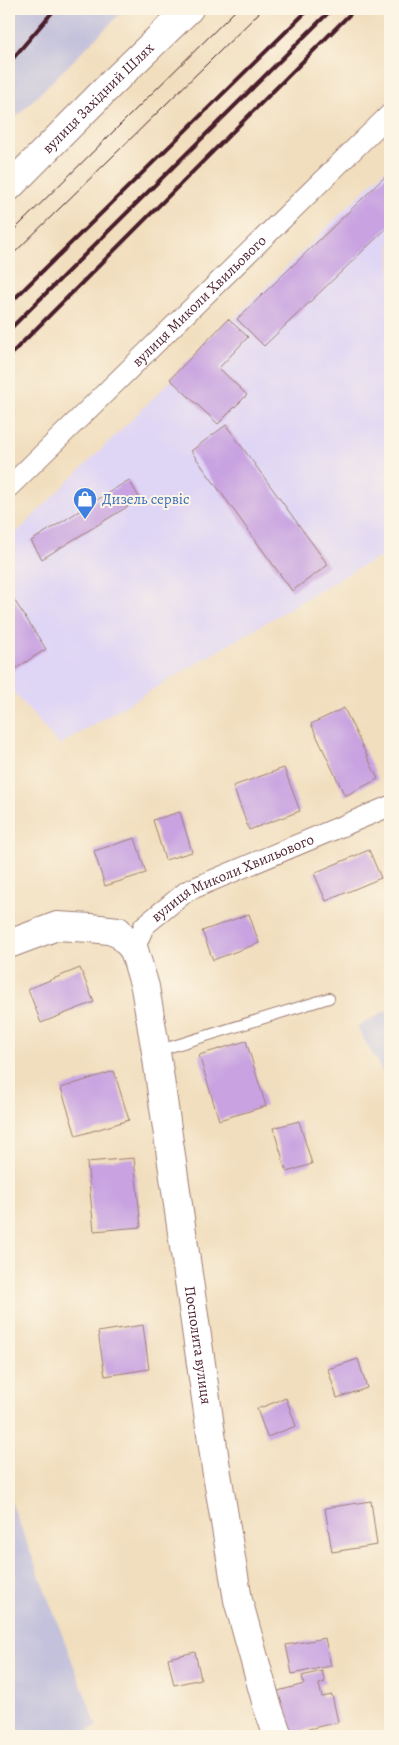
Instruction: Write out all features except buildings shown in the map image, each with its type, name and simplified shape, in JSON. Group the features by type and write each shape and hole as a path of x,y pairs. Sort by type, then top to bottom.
{"main road":[{"name":"вулиця Західний Шлях","path":"9,187 111,84 189,9"},
{"path":"9,944 57,926 118,931 134,950"},
{"name":"Посполита вулиця","path":"134,950 145,987 156,1052 216,1468 238,1600 267,1705 278,1736"}],"street":[{"name":"вулиця Миколи Хвильового","path":"9,487 390,114"},
{"name":"вулиця Миколи Хвильового","path":"134,950 144,926 187,891 390,806"}],"lane":[{"path":"156,1052 329,998"}],"shaded area":[{"path":"9,9 125,9 9,124"},
{"path":"390,165 390,553 356,569 59,745 9,687 9,540"},
{"path":"390,1008 390,1085 357,1027"},
{"path":"9,1496 97,1726 77,1736 9,1736"}],"tram line":[{"path":"9,235 237,9"},
{"path":"9,258 263,9"}],"railway":[{"path":"9,63 55,9"},
{"path":"9,304 309,9"},
{"path":"9,330 332,9"},
{"path":"9,356 355,9"}],"place":[{"name":"Дизель сервіс","path":"85,520"}]}
